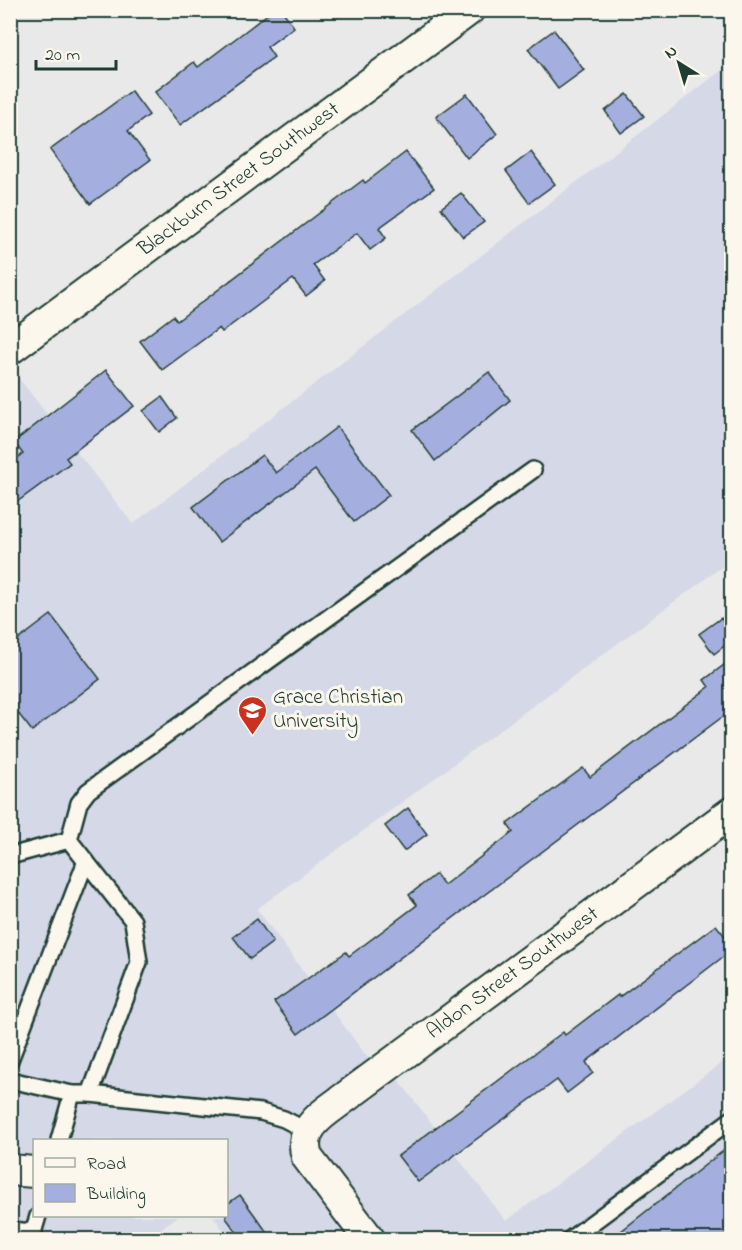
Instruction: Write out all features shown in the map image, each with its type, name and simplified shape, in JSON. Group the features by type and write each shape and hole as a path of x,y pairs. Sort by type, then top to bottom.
{"street":[{"name":"Blackburn Street Southwest","path":"10,349 469,10"},
{"name":"Aldon Street Southwest","path":"306,1136 328,1110 732,812"},
{"path":"306,1136 310,1162 370,1239"},
{"path":"10,1170 33,1172"}],"lane":[{"path":"69,840 79,803 88,792 533,470"},
{"path":"10,856 69,840"},
{"path":"69,840 133,921 140,962 90,1094"},
{"path":"10,1060 86,861"},
{"path":"10,1080 72,1094 261,1112 284,1119 306,1136"},
{"path":"59,1139 72,1094"},
{"path":"569,1239 732,1119"},
{"path":"10,1230 33,1235 38,1217"}],"shaded area":[{"name":"Grace Christian University","path":"731,63 731,560 257,909 379,1073 388,1066 506,1221 731,1056 731,1239 230,1239 214,1217 228,1217 228,1139 33,1139 33,1217 177,1217 147,1239 11,1239 10,367 133,524"}],"building":[{"path":"273,10 282,10 294,27 267,47 274,57 180,125 155,92 194,62 198,67"},
{"path":"554,30 584,70 558,89 528,49"},
{"path":"131,91 149,115 128,131 150,160 90,204 50,150"},
{"path":"467,94 497,134 467,158 436,117"},
{"path":"627,94 644,116 621,133 605,111"},
{"path":"406,152 434,188 379,228 386,238 370,250 357,233 313,265 325,281 306,296 293,279 222,332 219,328 162,370 140,341 173,316 177,321 363,180 365,183"},
{"path":"531,152 555,184 529,203 506,171"},
{"path":"461,193 484,222 463,237 441,208"},
{"path":"106,370 134,406 66,458 70,463 10,507 10,463 23,454 14,442"},
{"path":"489,372 510,400 435,461 412,430"},
{"path":"162,397 177,418 159,432 143,411"},
{"path":"337,427 389,495 354,522 315,470 219,542 193,507 262,455 276,473"},
{"path":"51,615 100,679 32,731 10,703 10,646"},
{"path":"721,618 732,632 732,640 714,654 699,634"},
{"path":"732,659 732,716 729,712 298,1034 274,1002 346,952 349,956 417,905 409,895 436,874 444,885 513,832 507,824 583,768 590,777 709,687 704,680"},
{"path":"408,808 427,834 404,851 385,826"},
{"path":"257,919 273,942 250,959 233,937"},
{"path":"716,925 732,945 732,950 586,1062 593,1073 567,1093 557,1080 418,1182 398,1156 563,1032 565,1035"},
{"path":"732,1144 732,1239 611,1239"},
{"path":"240,1195 272,1239 242,1239 226,1218 228,1217 228,1204"}],"place":[{"name":"Grace Christian University","path":"252,736"}]}
